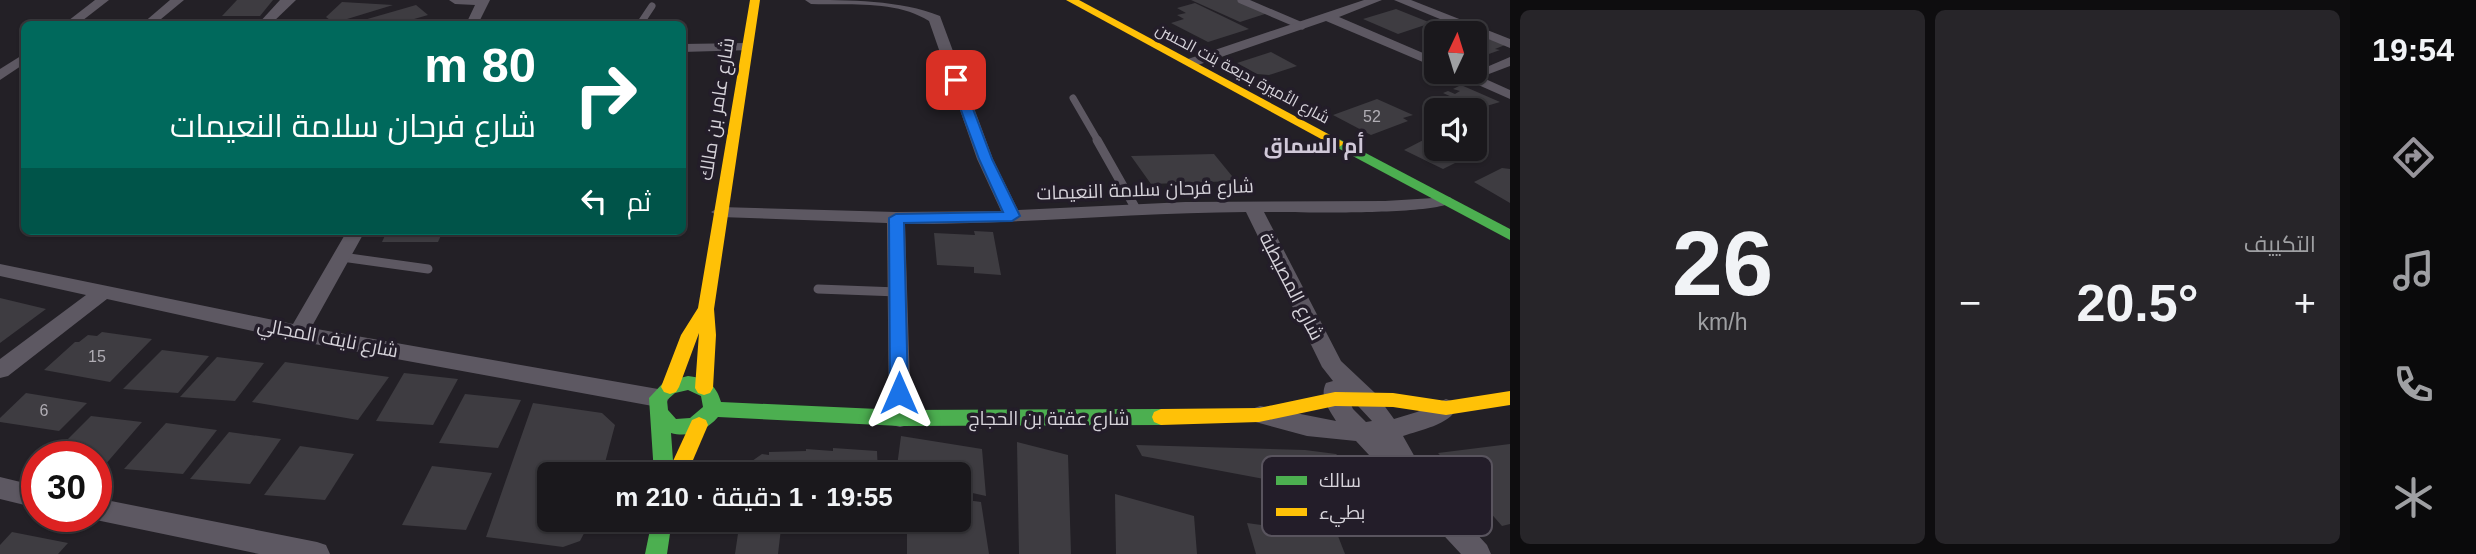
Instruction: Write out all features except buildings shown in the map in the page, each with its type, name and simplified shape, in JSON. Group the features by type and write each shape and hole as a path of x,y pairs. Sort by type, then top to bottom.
{"street":[{"path":"74,21 103,0"},
{"path":"152,21 178,0"},
{"path":"267,21 282,4 290,0"},
{"path":"454,0 484,1 474,21"},
{"name":"شارع عامر بن مالك","path":"704,388 708,335 706,309 755,0"},
{"path":"811,0 910,6 929,11 935,19 985,159 1012,216"},
{"name":"شارع الأميرة بديعة بنت الحسن","path":"1071,0 1510,235"},
{"path":"1190,63 1376,0"},
{"path":"1400,0 1510,44"},
{"path":"1328,18 1424,59"},
{"path":"686,48 747,47"},
{"path":"0,76 21,60"},
{"path":"1488,67 1510,61"},
{"path":"1485,84 1510,95"},
{"name":"شارع فرحان سلامة النعيمات","path":"720,212 896,218 1252,206 1385,206 1444,201"},
{"name":"شارع المصيطبة","path":"1252,206 1334,367 1367,399 1389,430 1402,456"},
{"path":"896,218 900,418"},
{"path":"298,333 354,235"},
{"name":"شارع نايف المجالي","path":"0,270 298,333 663,401"},
{"path":"0,370 105,291"},
{"name":"شارع عامر بن مالك","path":"664,462 663,401 689,335 706,309"},
{"name":"شارع المصيطبة","path":"1334,367 1335,399"},
{"path":"682,462 699,425 708,418 713,409 712,397 704,388 688,383 663,401 677,428 699,425"},
{"name":"شارع عقبة بن الحجاج","path":"713,409 900,418 1259,415 1335,399 1367,399 1446,408 1510,398"},
{"path":"1335,399 1360,432 1385,456"},
{"name":"شارع عقبة بن الحجاج","path":"1259,415 1306,427 1360,432 1389,430 1432,417 1446,408"},
{"path":"0,488 21,493"},
{"path":"112,512 317,554"},
{"path":"656,554 660,532"},
{"path":"1462,536 1478,554"}],"lane":[{"path":"1241,0 1302,26"},
{"path":"642,21 652,6"},
{"path":"1073,98 1136,209"},
{"path":"342,257 428,269"},
{"path":"818,289 899,292"}],"traffic: fast":[{"path":"1339,143 1510,235"},
{"path":"688,383 698,384 709,392 713,409 697,424 678,428 663,419 658,398 670,387 688,383"},
{"path":"713,409 900,418 1161,417"},
{"path":"660,418 663,462"},
{"path":"656,554 660,532"}],"traffic: slow":[{"path":"704,388 708,335 706,309 755,0"},
{"path":"1071,0 1339,143"},
{"path":"670,387 689,335 706,309"},
{"path":"1161,417 1259,415 1335,399 1393,400 1446,408 1510,398"},
{"path":"682,462 699,425"}],"district":[{"name":"أم السماق","path":"1314,146"}],"route":[{"path":"899,393 896,218 1012,216 985,159 956,80"}]}
